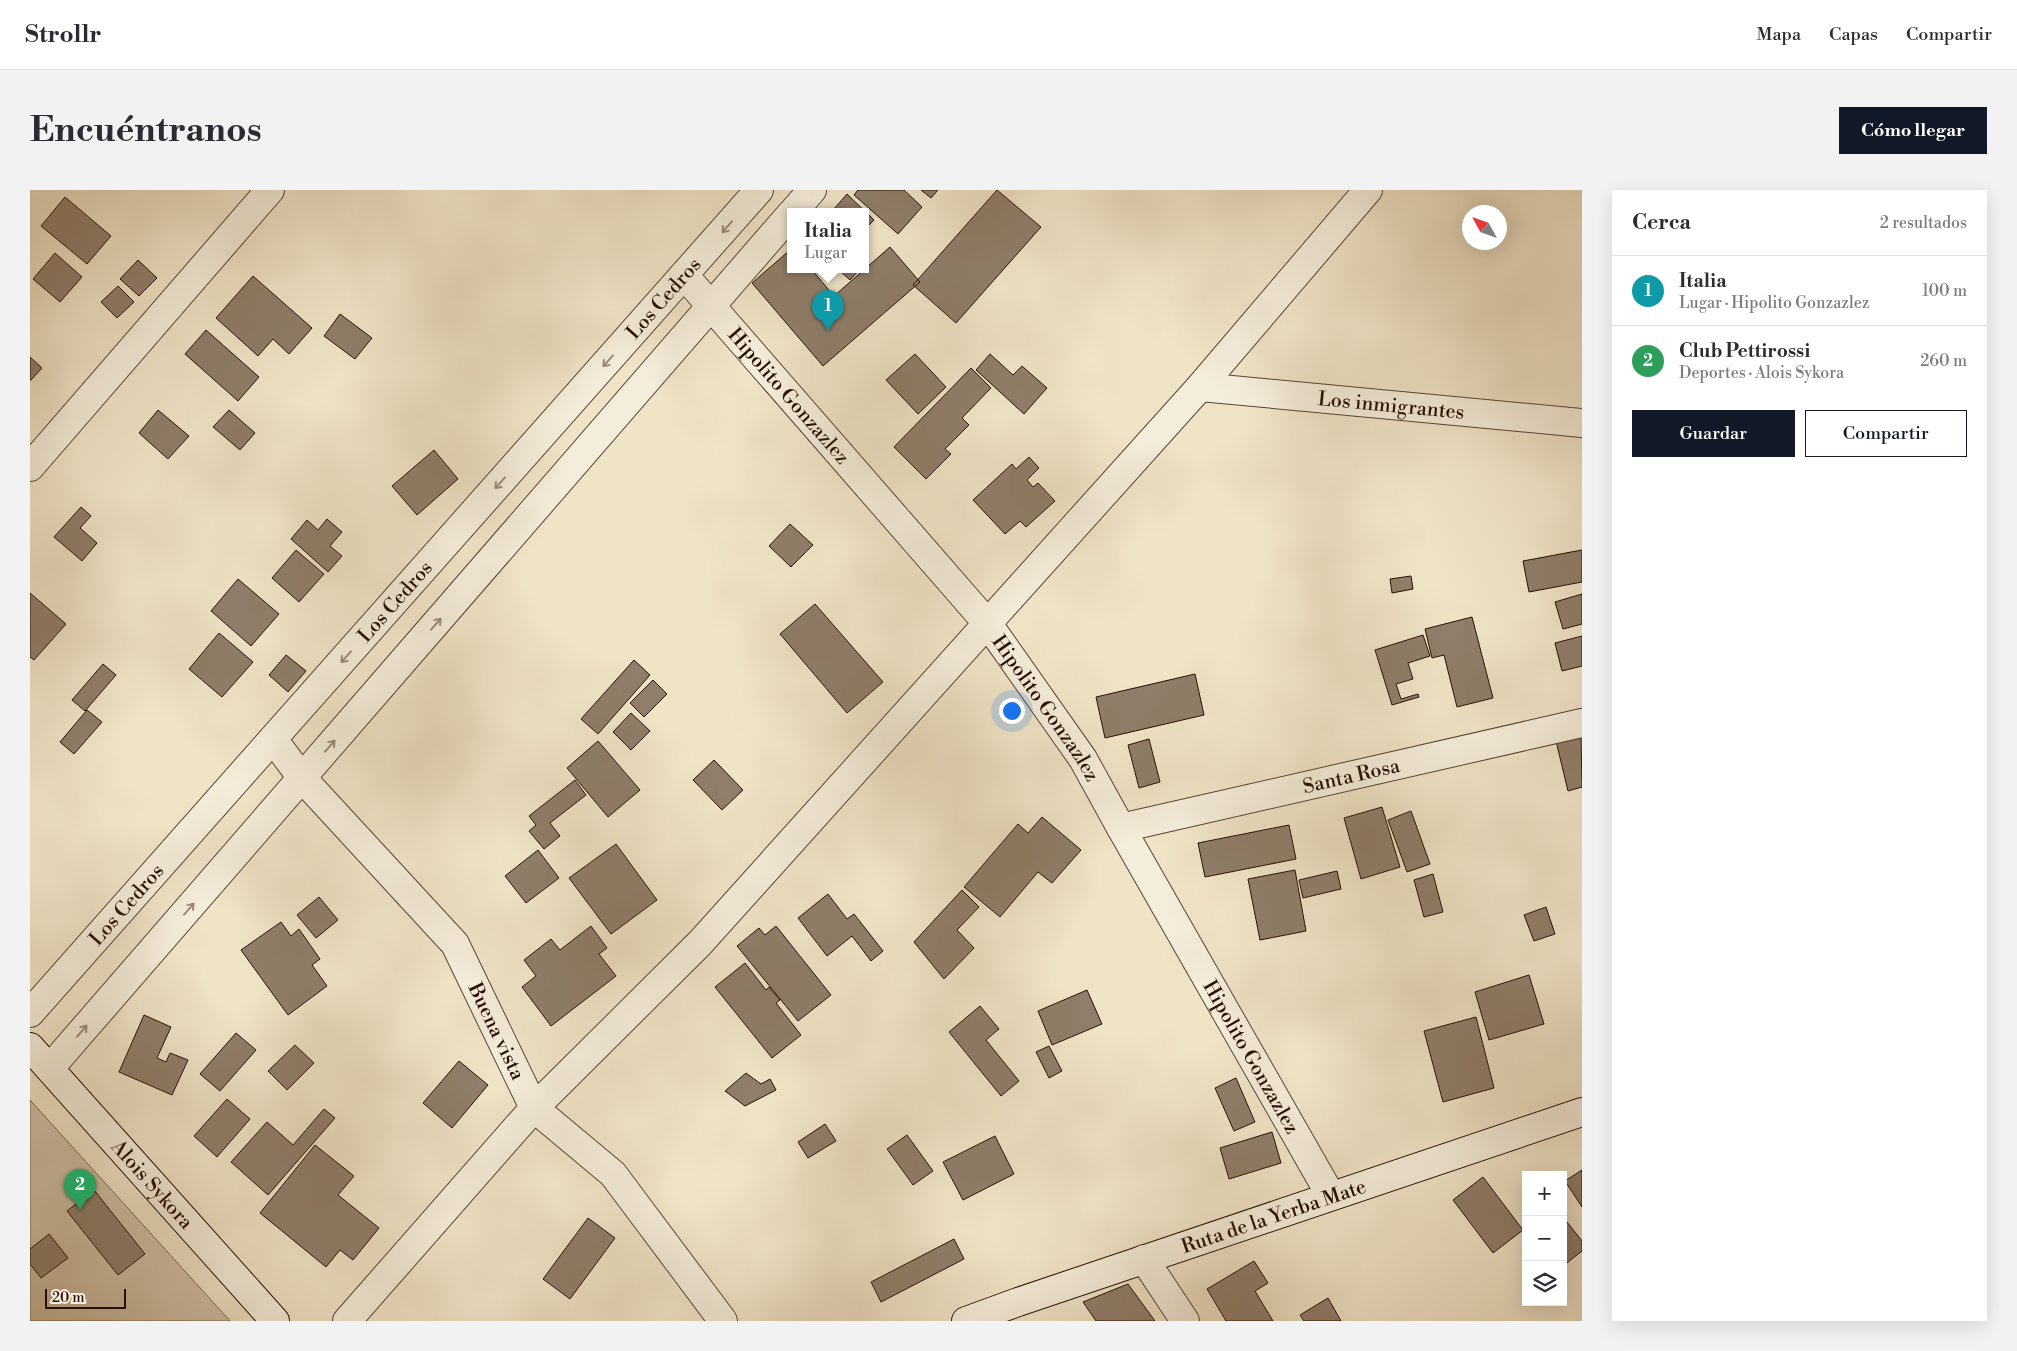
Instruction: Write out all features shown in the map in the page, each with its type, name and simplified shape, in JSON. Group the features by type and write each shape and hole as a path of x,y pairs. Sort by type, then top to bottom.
{"street":[{"path":"30,467 270,190"},
{"name":"Los Cedros","path":"30,1013 759,190"},
{"path":"796,208 812,190"},
{"path":"347,1321 534,1108 700,943 988,624 1200,387 1368,190"},
{"path":"50,1068 787,218"},
{"name":"Hipolito Gonzazlez","path":"684,275 988,624 1083,759 1331,1196"},
{"name":"Los inmigrantes","path":"1200,387 1582,423"},
{"name":"Santa Rosa","path":"1121,828 1582,723"},
{"name":"Buena vista","path":"273,739 302,778 454,944 534,1108 613,1174 723,1321"},
{"name":"Alois Sykora","path":"30,1047 275,1321"},
{"name":"Ruta de la Yerba Mate","path":"966,1321 1144,1259 1582,1112"},
{"path":"1144,1259 1185,1321"}],"shaded area":[{"path":"30,1100 230,1321 30,1321"}],"building":[{"path":"858,190 904,190 922,207 898,234 854,195"},
{"path":"921,190 938,190 931,198"},
{"path":"997,190 1041,227 956,323 913,285"},
{"path":"847,194 862,208 835,208"},
{"path":"65,197 111,236 87,264 41,226"},
{"path":"869,215 874,220 869,225"},
{"path":"890,247 920,282 823,366 752,283 787,253 787,273 815,273 834,296 860,273 869,273 869,265"},
{"path":"55,253 82,277 60,302 33,279"},
{"path":"138,260 157,278 139,296 120,279"},
{"path":"842,273 856,273 850,280"},
{"path":"253,276 312,328 289,354 273,339 258,356 216,318"},
{"path":"118,286 134,302 117,318 101,302"},
{"path":"340,314 372,338 355,359 324,336"},
{"path":"206,330 259,377 238,401 185,354"},
{"path":"915,354 946,387 918,414 886,380"},
{"path":"990,354 1013,375 1022,366 1047,388 1024,414 976,370"},
{"path":"30,357 42,368 30,381"},
{"path":"971,368 991,388 962,418 969,425 945,449 951,454 926,479 894,447"},
{"path":"158,410 189,436 168,459 139,433"},
{"path":"229,410 255,433 240,450 213,427"},
{"path":"434,450 458,479 417,515 392,486"},
{"path":"1029,457 1039,468 1027,480 1033,487 1038,483 1055,501 1026,527 1020,521 1005,534 973,500 1012,464 1016,469"},
{"path":"81,507 91,516 80,528 97,543 82,561 54,537"},
{"path":"327,519 342,532 330,546 342,556 328,572 291,539 307,520 318,530"},
{"path":"790,524 813,545 791,567 769,546"},
{"path":"296,550 324,574 299,602 272,578"},
{"path":"1582,550 1582,582 1529,592 1523,561"},
{"path":"1411,576 1413,589 1392,593 1390,579"},
{"path":"238,579 279,614 251,646 211,611"},
{"path":"30,593 66,624 34,660 30,657"},
{"path":"1582,594 1582,624 1563,629 1555,602"},
{"path":"815,604 883,682 847,713 780,634"},
{"path":"1472,617 1493,698 1457,707 1444,655 1432,658 1425,629"},
{"path":"219,633 253,662 222,697 189,669"},
{"path":"1423,635 1430,656 1408,663 1413,679 1396,684 1401,699 1418,694 1419,697 1392,705 1375,650"},
{"path":"1582,636 1582,666 1562,671 1555,643"},
{"path":"286,655 306,671 288,692 269,675"},
{"path":"634,660 650,675 598,734 581,719"},
{"path":"103,664 116,675 85,711 72,700"},
{"path":"1195,674 1204,715 1105,738 1096,697"},
{"path":"653,680 667,694 644,717 630,703"},
{"path":"87,710 102,722 74,754 60,742"},
{"path":"631,713 650,731 631,750 613,732"},
{"path":"1581,735 1582,787 1568,791 1556,741"},
{"path":"1149,739 1160,782 1139,788 1128,745"},
{"path":"598,741 640,790 608,817 567,768"},
{"path":"714,760 743,790 722,810 693,780"},
{"path":"575,780 586,795 550,823 560,836 544,849 529,831 536,825 529,816"},
{"path":"1382,807 1400,867 1361,879 1344,818"},
{"path":"1411,811 1430,864 1407,872 1388,820"},
{"path":"1042,817 1081,850 1052,883 1038,872 1000,917 964,887 1018,824 1028,833"},
{"path":"1289,825 1296,859 1205,877 1198,843"},
{"path":"616,844 657,900 611,934 569,878"},
{"path":"538,850 559,878 526,903 505,876"},
{"path":"1295,870 1306,931 1260,940 1248,879"},
{"path":"1337,871 1341,889 1303,898 1299,880"},
{"path":"1433,874 1443,912 1424,917 1414,880"},
{"path":"962,890 979,907 957,930 974,948 944,979 914,942"},
{"path":"828,894 847,919 854,914 883,951 871,961 852,936 827,956 798,918"},
{"path":"319,897 338,920 316,938 297,915"},
{"path":"1546,907 1555,934 1534,941 1524,915"},
{"path":"281,922 291,936 299,929 320,959 312,965 327,986 288,1015 241,950"},
{"path":"591,926 607,948 599,954 616,976 551,1026 522,987 536,976 524,960 551,939 560,950"},
{"path":"776,926 831,995 798,1021 737,946 759,928 765,935"},
{"path":"745,963 766,990 769,987 780,1000 776,1003 801,1035 772,1058 715,987"},
{"path":"1529,975 1544,1024 1489,1040 1475,992"},
{"path":"1087,990 1102,1024 1052,1045 1038,1011"},
{"path":"980,1006 999,1029 986,1040 1019,1081 1001,1096 949,1032"},
{"path":"144,1015 171,1027 157,1058 166,1062 170,1053 188,1060 172,1095 119,1072"},
{"path":"1476,1017 1494,1088 1443,1102 1424,1031"},
{"path":"236,1033 256,1050 220,1091 200,1074"},
{"path":"295,1045 314,1063 287,1090 268,1071"},
{"path":"1049,1046 1062,1071 1049,1078 1036,1052"},
{"path":"459,1061 488,1085 452,1128 423,1103"},
{"path":"746,1073 761,1084 770,1079 776,1090 745,1106 725,1091"},
{"path":"1236,1078 1255,1122 1234,1131 1215,1088"},
{"path":"227,1099 250,1119 217,1157 194,1136"},
{"path":"324,1109 335,1118 268,1195 231,1162 267,1122 293,1145"},
{"path":"825,1124 836,1141 808,1158 798,1142"},
{"path":"1272,1132 1281,1163 1229,1179 1220,1148"},
{"path":"907,1135 933,1171 913,1185 887,1149"},
{"path":"995,1136 1014,1174 963,1200 943,1162"},
{"path":"315,1145 354,1176 338,1195 379,1228 353,1260 340,1250 326,1267 260,1213"},
{"path":"1582,1170 1582,1207 1567,1184 1567,1180"},
{"path":"1483,1177 1522,1231 1493,1253 1453,1200"},
{"path":"94,1190 145,1254 118,1275 67,1211"},
{"path":"588,1218 615,1238 570,1299 543,1279"},
{"path":"1567,1222 1582,1241 1582,1251 1567,1263"},
{"path":"49,1234 68,1258 41,1278 30,1264 30,1249"},
{"path":"954,1239 964,1259 881,1302 871,1282"},
{"path":"1254,1261 1268,1283 1255,1291 1273,1321 1226,1321 1207,1289"},
{"path":"1128,1284 1155,1321 1096,1321 1083,1302"},
{"path":"1328,1298 1341,1321 1304,1321 1300,1315"}],"place":[{"name":"Italia","path":"828,331"},
{"name":"Club Pettirossi","path":"80,1210"}]}
